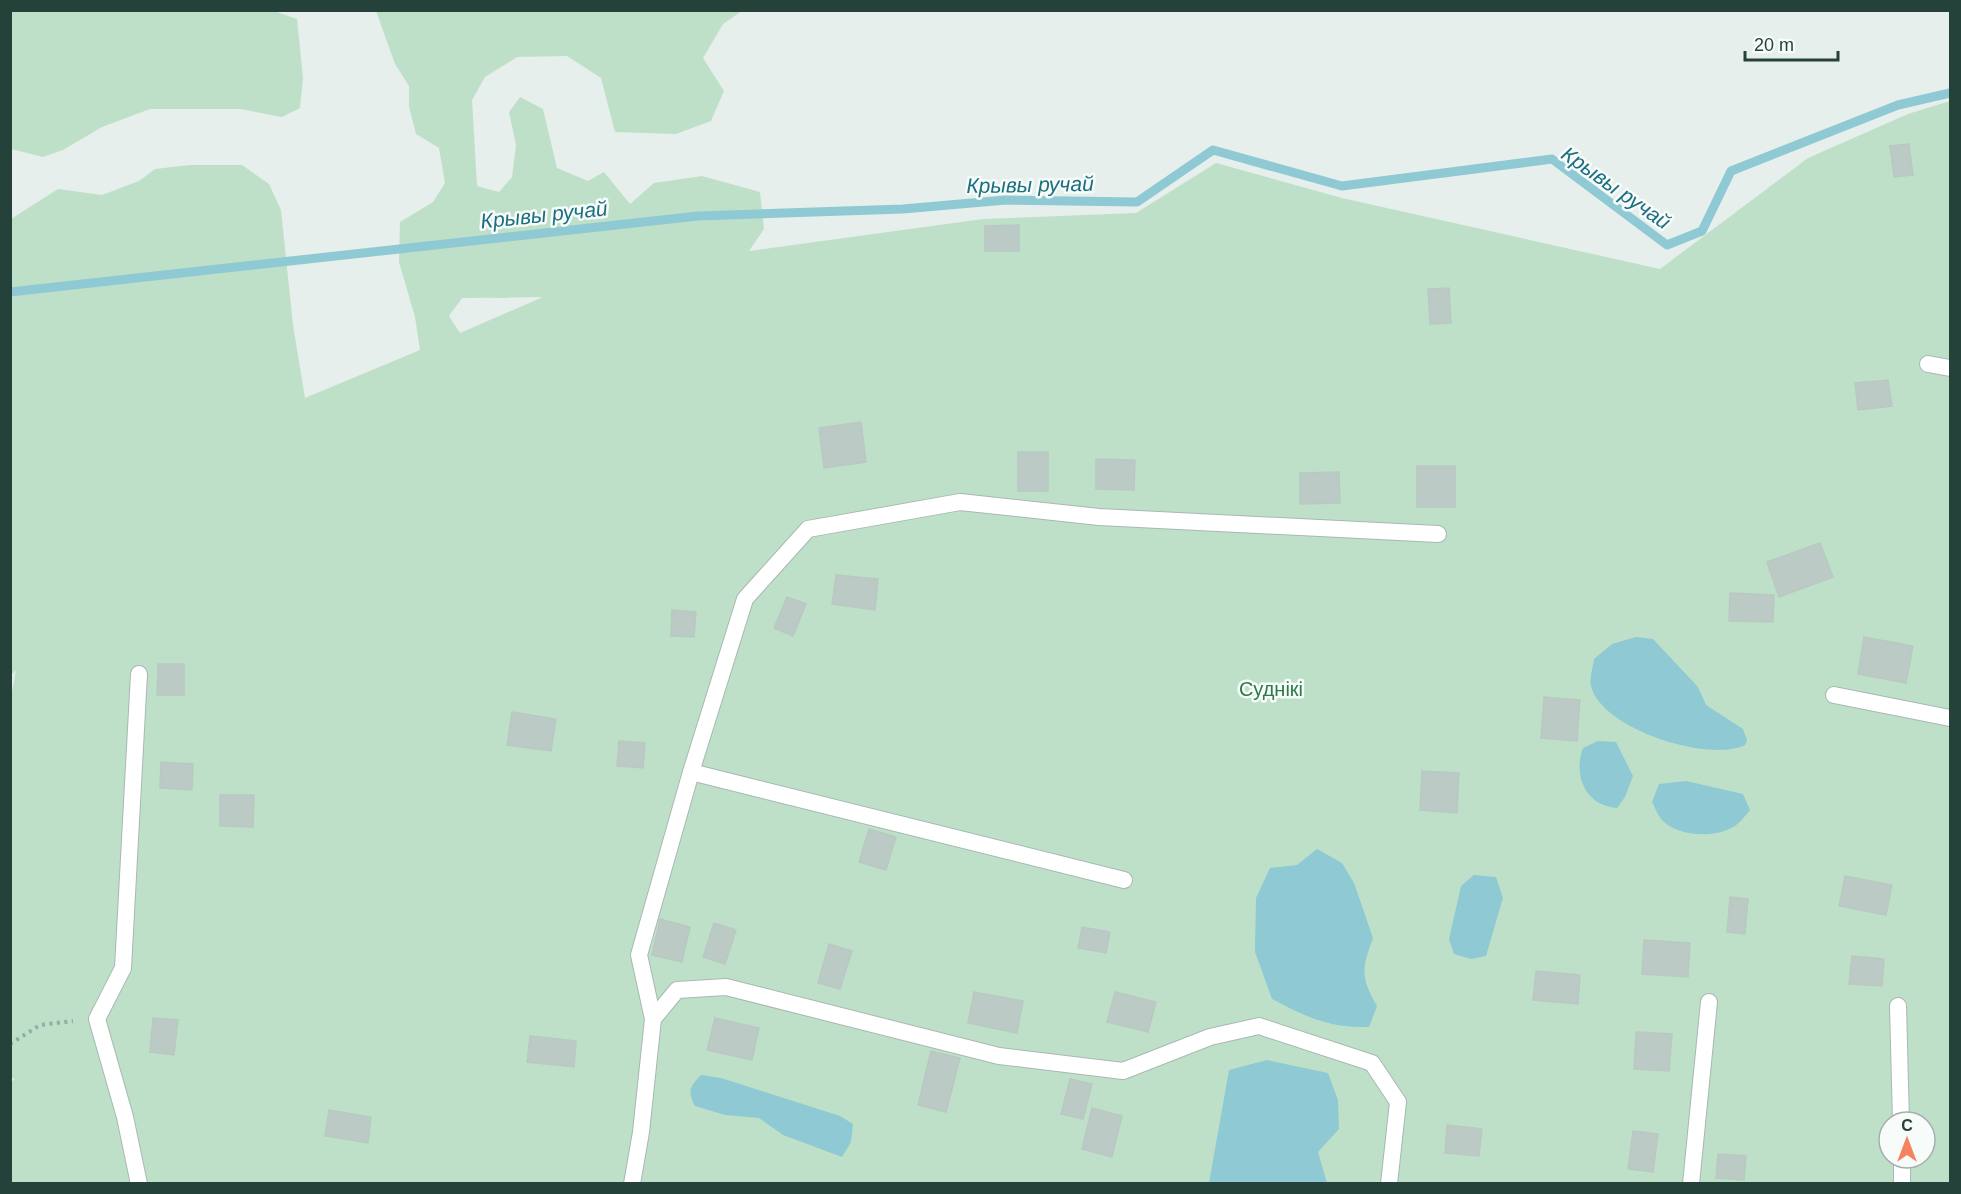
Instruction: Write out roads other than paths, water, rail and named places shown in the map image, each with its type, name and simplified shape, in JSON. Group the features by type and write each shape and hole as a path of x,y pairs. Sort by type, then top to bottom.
{"lane":[{"path":"1928,364 1950,368"},
{"path":"632,1184 641,1132 653,1018 639,955 691,772 745,599 808,529 960,502 1099,517 1438,534"},
{"path":"139,674 123,969 97,1018 140,1184"},
{"path":"1834,695 1950,718"},
{"path":"691,772 1124,880"},
{"path":"653,1018 677,990 726,987 999,1056 1123,1071 1210,1037 1259,1026 1372,1063 1398,1102 1389,1184"},
{"path":"1691,1184 1709,1002"},
{"path":"1898,1005 1901,1110"}],"water":[{"path":"1636,637 1653,639 1698,687 1706,705 1743,729 1747,740 1745,745 1728,749 1683,746 1635,728 1614,716 1599,702 1591,686 1594,659 1612,644"},
{"path":"1598,741 1616,742 1633,776 1625,797 1617,808 1597,802 1584,787 1581,778 1580,758 1583,748"},
{"path":"1686,781 1743,794 1750,810 1735,826 1721,832 1694,834 1675,829 1661,819 1652,802 1659,784"},
{"path":"1317,849 1342,863 1354,883 1373,938 1364,972 1365,980 1377,1006 1369,1027 1341,1026 1318,1020 1272,999 1255,952 1256,898 1270,868 1297,865"},
{"path":"1474,875 1496,877 1503,898 1486,956 1471,959 1454,954 1449,939 1461,886"},
{"path":"1267,1060 1328,1073 1338,1100 1339,1129 1318,1152 1327,1183 1209,1183 1229,1070"},
{"path":"701,1075 721,1078 840,1116 853,1124 851,1142 842,1157 783,1135 759,1118 725,1115 695,1106 690,1093 694,1083"}],"waterway":[{"name":"Крывы ручай","path":"10,292 698,216 903,209 1006,200 1137,202 1213,150 1342,186 1552,159 1667,245 1702,231 1731,171 1898,105 1950,93"}],"park label":[{"name":"Суднікі","path":"1271,689"}]}
